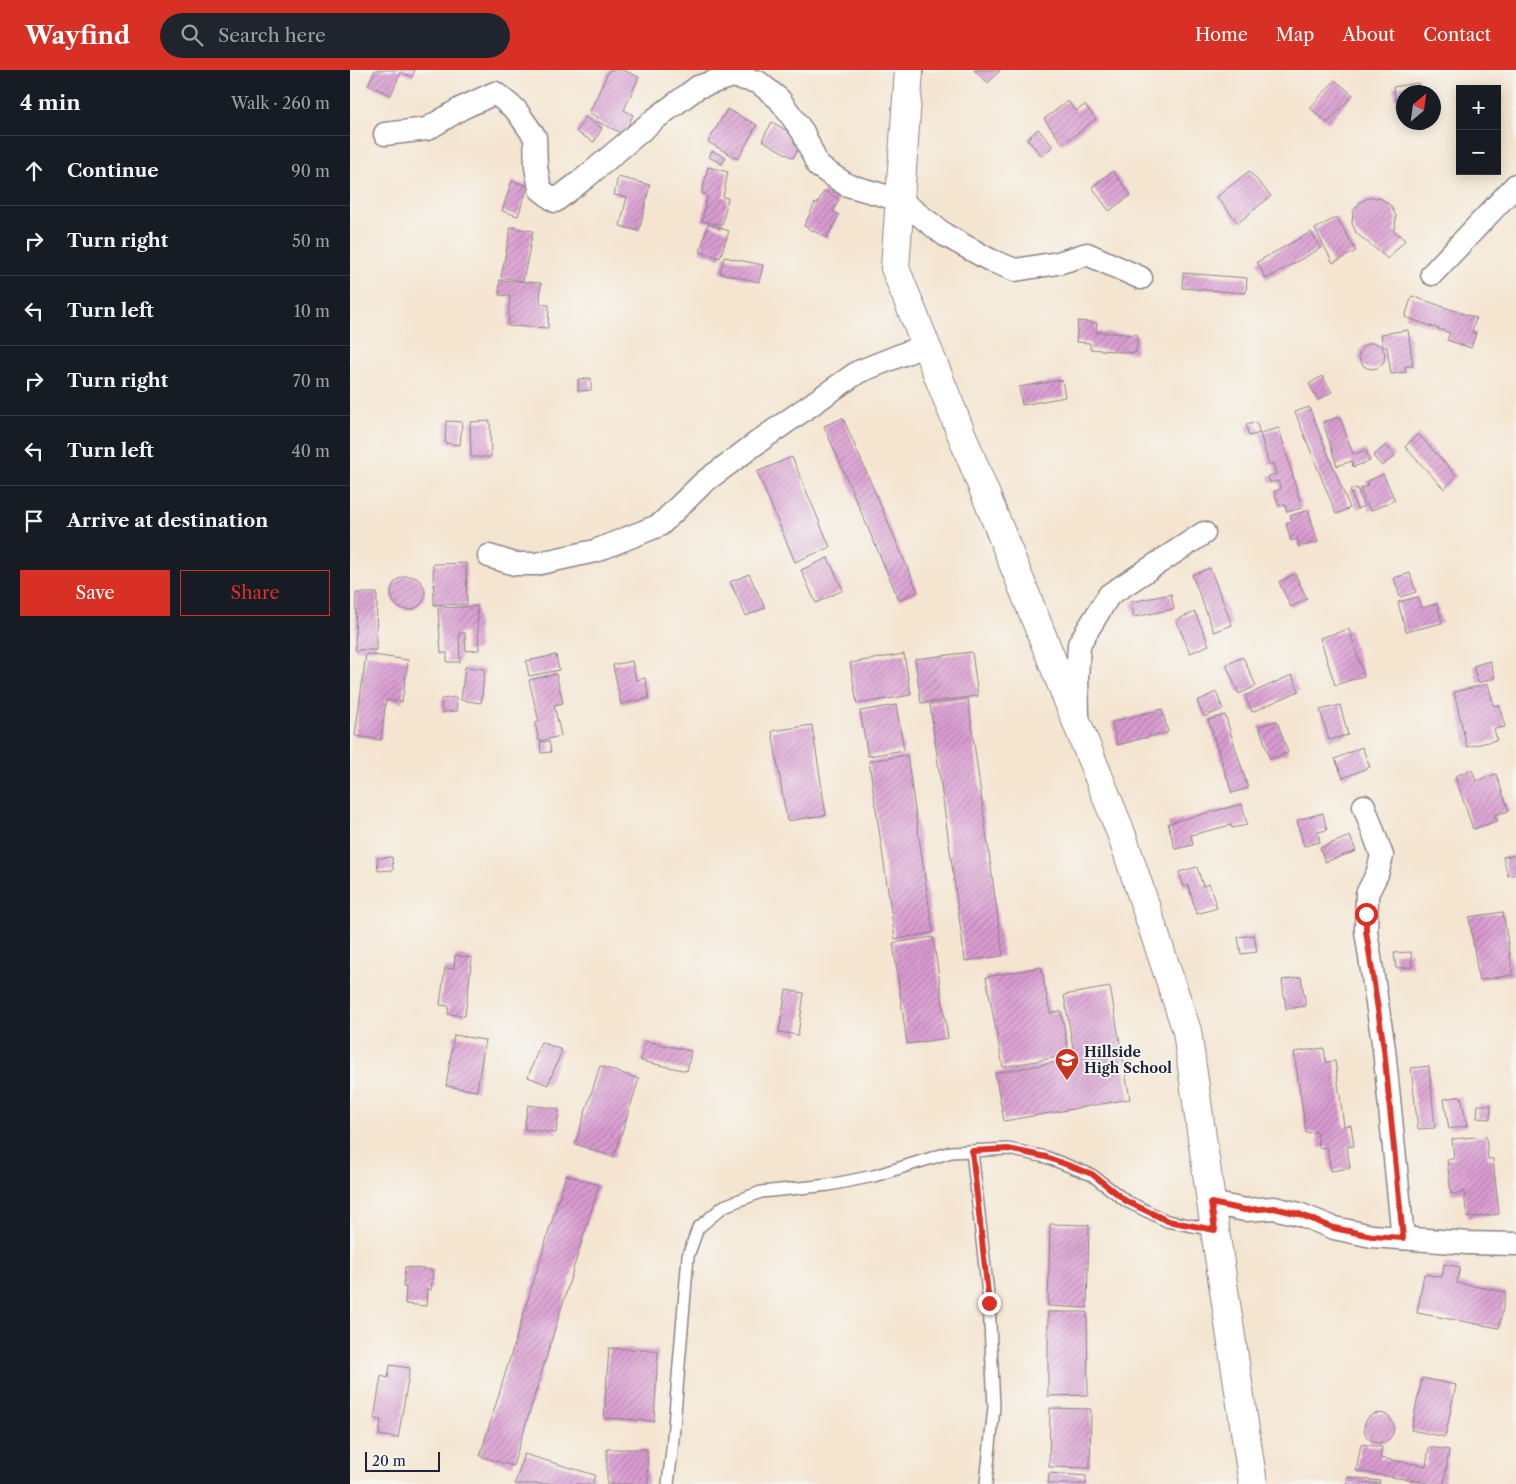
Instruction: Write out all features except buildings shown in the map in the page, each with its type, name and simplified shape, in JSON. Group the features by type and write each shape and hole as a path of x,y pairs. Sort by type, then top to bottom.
{"main road":[{"path":"909,70 895,268 1121,833 1187,1031 1253,1484"}],"street":[{"path":"385,134 427,129 462,108 496,93 516,110 535,137 536,166 540,189 555,201 655,119 698,87 732,76 758,82 779,99 803,132 818,166 847,186 900,200 944,235 990,260 1015,270 1058,263 1087,254 1141,278"},
{"path":"1432,274 1516,185"},
{"path":"488,556 515,564 536,564 596,551 660,525 704,482 858,372 926,345"},
{"path":"1079,727 1077,678 1079,644 1109,595 1204,533"},
{"path":"1364,806 1382,856 1377,874 1367,894 1366,931 1384,1049 1403,1238"},
{"path":"1211,1203 1245,1210 1274,1208 1299,1214 1344,1230 1372,1236 1468,1243 1516,1244"}],"lane":[{"path":"668,1484 688,1256 698,1228 724,1206 760,1192 829,1185 874,1176 951,1152 1008,1149 1046,1157 1092,1174 1126,1201 1168,1221 1215,1230"},
{"path":"972,1151 989,1303 994,1398 986,1484"}],"place":[{"name":"Hillside High School","path":"1067,1081"}],"route":[{"path":"989,1303 972,1151 1008,1149 1046,1157 1092,1174 1126,1201 1168,1221 1215,1230 1211,1203 1245,1210 1274,1208 1299,1214 1334,1228 1372,1236 1403,1238 1384,1049 1366,931 1366,914"}]}
